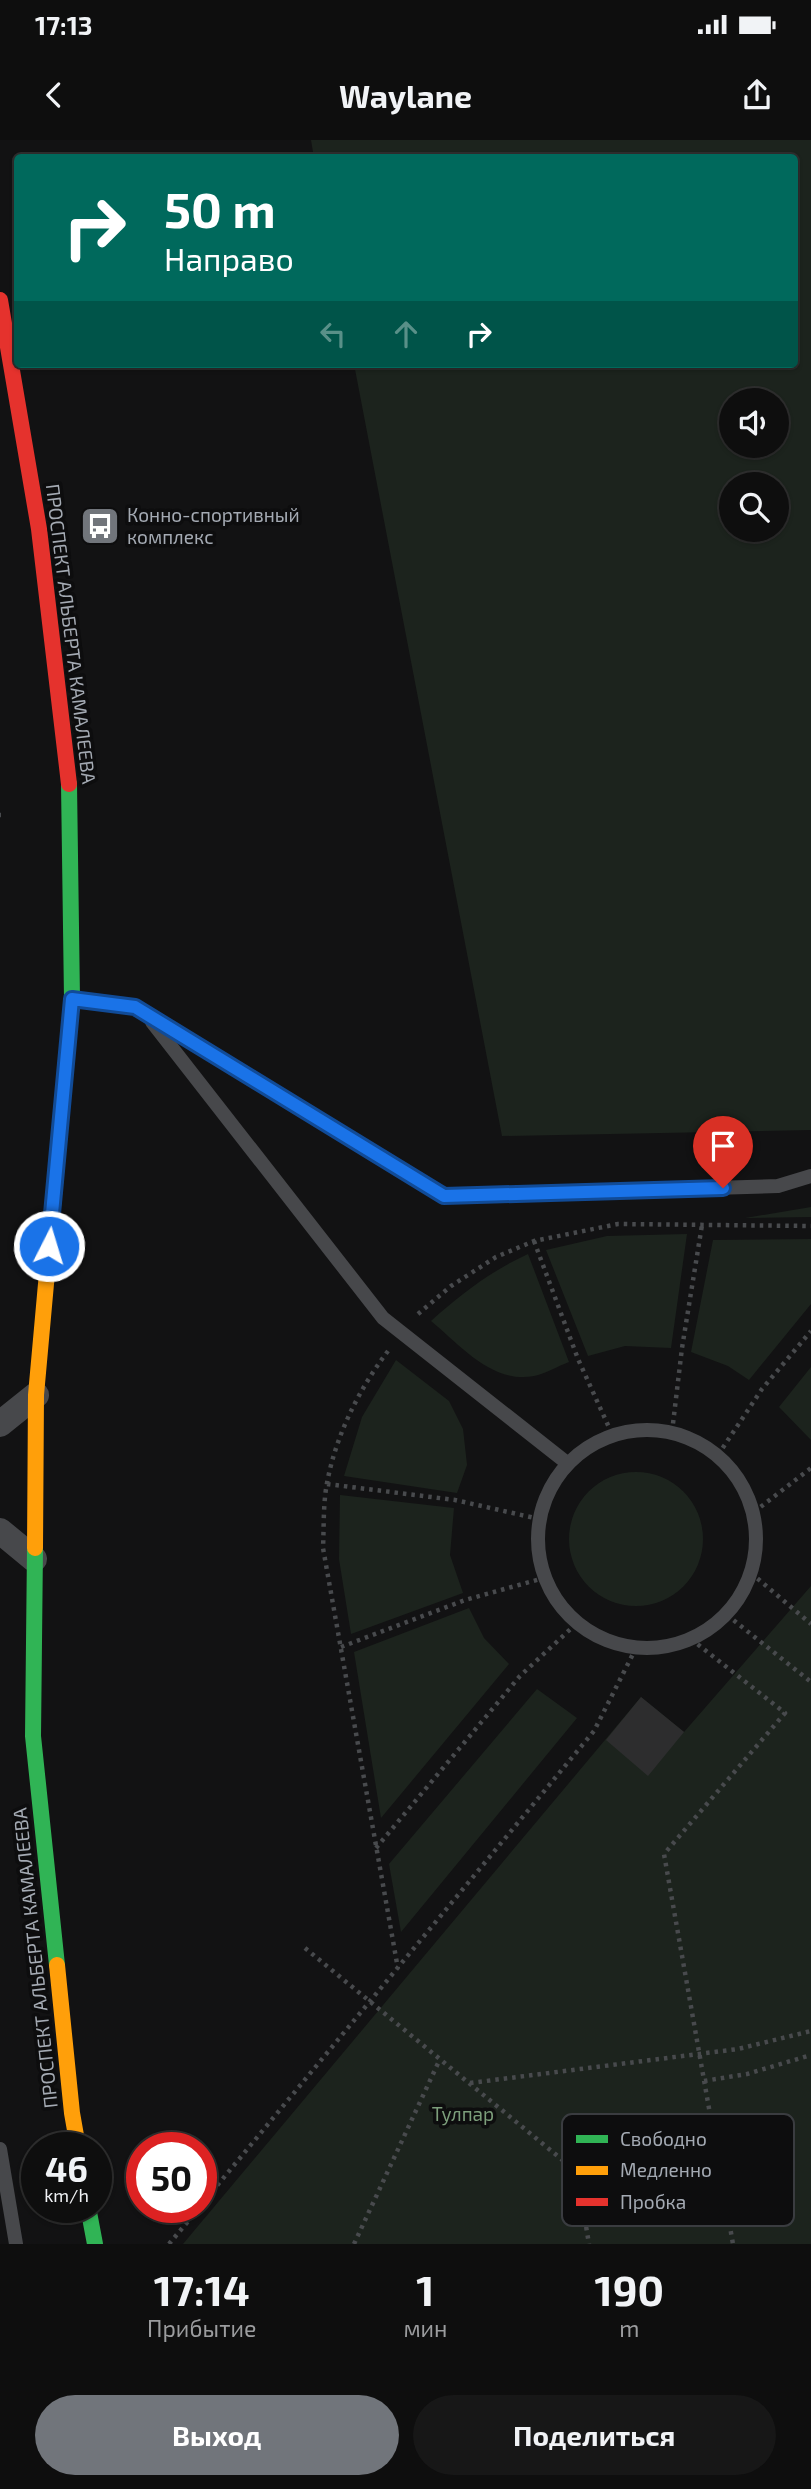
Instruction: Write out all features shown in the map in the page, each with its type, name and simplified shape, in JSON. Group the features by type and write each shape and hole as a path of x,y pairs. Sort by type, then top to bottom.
{"main road":[{"name":"ПРОСПЕКТ АЛЬБЕРТА КАМАЛЕЕВА","path":"0,300 38,529 71,798 72,999 36,1395 33,1736 75,2132"},
{"path":"92,2223 95,2244"}],"street":[{"path":"0,1424 36,1395"},
{"path":"0,1531 34,1559"}],"lane":[{"path":"72,999 135,1007 444,1196 778,1186 811,1176"},
{"path":"147,1015 383,1318 567,1463"},
{"path":"642,1429 672,1432 696,1440 718,1455 740,1480 754,1512 757,1543 751,1573 741,1595 727,1615 691,1640 664,1647 636,1648 604,1640 577,1623 558,1602 544,1578 537,1549 539,1519 549,1489 567,1463 588,1446 612,1434 642,1429"},
{"path":"0,2149 16,2244"}],"path":[{"path":"398,1969 323,1548 327,1484 343,1427 367,1381 421,1312 451,1286 496,1257 534,1241 618,1224 811,1226"},
{"path":"672,1432 681,1348 702,1225"},
{"path":"534,1241 578,1359 612,1434"},
{"path":"718,1455 762,1389 811,1331"},
{"path":"754,1512 811,1468"},
{"path":"327,1484 455,1500 539,1519"},
{"path":"751,1573 811,1623"},
{"path":"341,1647 466,1600 544,1578"},
{"path":"727,1615 811,1682"},
{"path":"376,1848 520,1676 577,1623"},
{"path":"691,1640 785,1713 664,1854 710,2114"},
{"path":"217,2187 594,1731 636,1648"},
{"path":"305,1948 562,2160"},
{"path":"469,2083 738,2049 811,2031"},
{"path":"704,2081 747,2074 811,2055"},
{"path":"354,2244 440,2059"},
{"path":"169,2244 187,2223"},
{"path":"586,2226 589,2244"},
{"path":"730,2226 733,2244"}],"green space":[{"path":"311,140 811,140 811,1130 502,1136 355,368 798,368 798,154 313,154"},
{"path":"811,1207 811,1217 745,1218"},
{"path":"687,1234 671,1348 625,1346 588,1356 546,1250 607,1236"},
{"path":"811,1239 811,1304 749,1380 728,1366 691,1352 713,1240"},
{"path":"528,1254 569,1362 538,1375 519,1377 504,1374 478,1360 431,1321 477,1284"},
{"path":"396,1360 449,1401 463,1429 467,1465 457,1493 344,1476 362,1417"},
{"path":"811,1367 811,1440 779,1407"},
{"path":"636,1472 662,1477 683,1492 698,1513 703,1539 698,1565 683,1586 662,1601 636,1606 610,1601 589,1586 574,1565 569,1539 574,1513 589,1492 610,1477"},
{"path":"340,1495 454,1508 450,1555 463,1593 351,1634 339,1559"},
{"name":"Тулпар","path":"811,1586 811,2244 183,2244 201,2223 217,2223 217,2203 641,1697 684,1732"},
{"path":"469,1608 484,1638 509,1664 381,1818 354,1652"},
{"path":"537,1689 577,1718 401,1932 389,1864"}],"building":[{"path":"641,1697 684,1732 648,1776 606,1740"}],"traffic: fast":[{"path":"52,1217 72,999 69,784"},
{"path":"35,1548 33,1736 57,1965"},
{"path":"91,2223 95,2244"}],"traffic: slow":[{"path":"35,1548 36,1395 52,1217"},
{"path":"57,1965 75,2132"}],"traffic: jam":[{"path":"0,300 39,529 69,784"}],"place":[{"name":"Конно-спортивный комплекс","path":"100,526"}],"route":[{"path":"49,1246 72,999 135,1007 444,1196 723,1188"}]}
